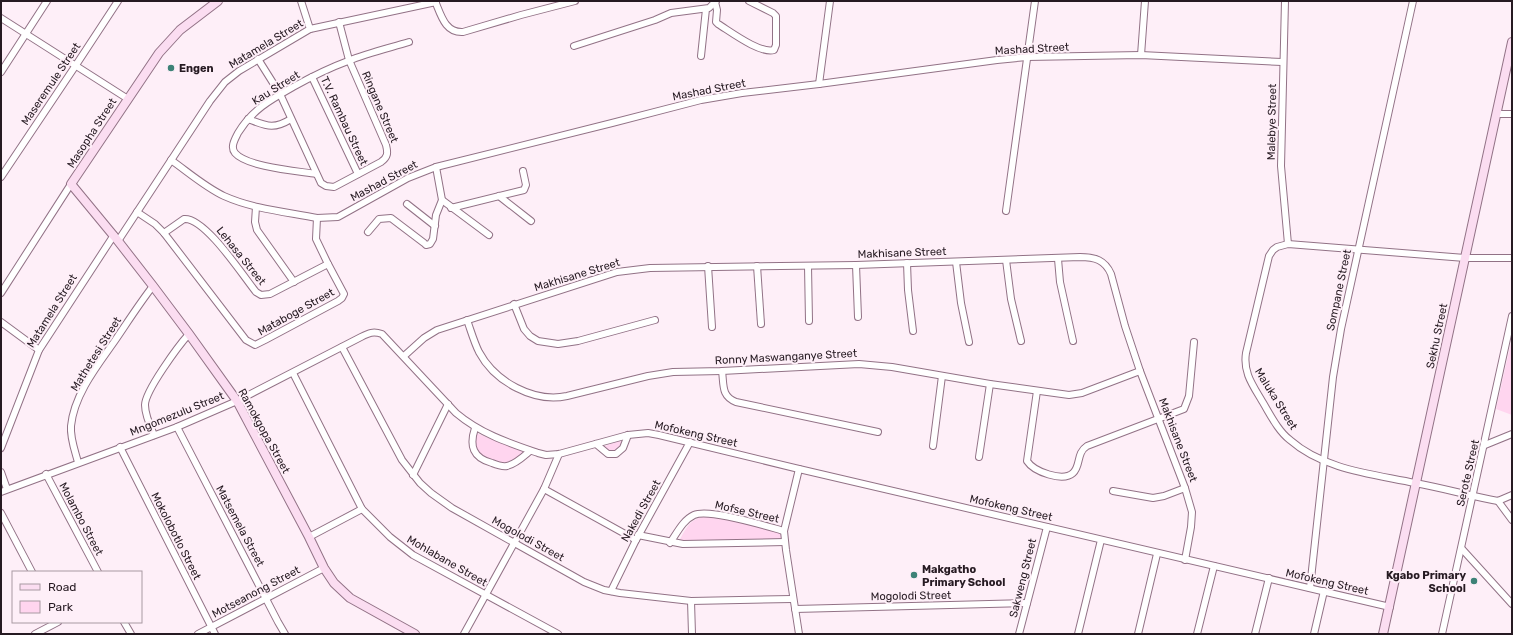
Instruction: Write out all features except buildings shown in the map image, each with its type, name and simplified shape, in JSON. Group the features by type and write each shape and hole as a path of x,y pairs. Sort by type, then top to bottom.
{"street":[{"path":"1,72 47,1"},
{"name":"Maseremule Street","path":"1,177 118,1"},
{"name":"Masopha Street","path":"1,293 71,184 159,52 173,36 194,18 218,1"},
{"path":"301,1 310,29"},
{"path":"436,2 451,30 463,32 575,1"},
{"path":"716,2 716,22 718,24 757,47 768,51 774,50 776,45 776,16 773,13 748,1"},
{"path":"819,84 830,1"},
{"path":"1006,210 1035,1"},
{"path":"1141,55 1145,1"},
{"name":"Malebye Street","path":"1285,1 1282,62 1281,166 1288,244"},
{"name":"Sompane Street","path":"1310,588 1325,462 1333,377 1341,329 1413,1"},
{"name":"Matamela Street","path":"1,448 38,350 116,238 137,212 218,89 239,71 310,29 436,2"},
{"path":"574,46 649,22 670,13 706,9 716,2"},
{"path":"701,56 706,9"},
{"path":"1,18 128,99"},
{"name":"Ringane Street","path":"316,174 321,183 326,186 334,187 384,160 388,152 349,60 339,22"},
{"name":"Kau Street","path":"316,174 248,161 234,152 233,144 248,119 259,108 280,94 349,60 409,42"},
{"name":"Sekhu Street","path":"1383,634 1512,42"},
{"name":"Mashad Street","path":"171,160 216,191 240,202 256,207 317,218 338,217 408,178 436,167 701,100 742,93 1027,57 1141,55 1282,62"},
{"path":"258,59 280,94 316,174"},
{"name":"T.V. Rambau Street","path":"312,77 358,174"},
{"path":"1496,114 1512,114"},
{"path":"248,119 270,127 279,126 291,119"},
{"path":"368,232 379,219 391,218 424,244 428,245 432,243 436,215 442,200 436,167"},
{"path":"451,208 525,189 523,171"},
{"name":"Ramokgopa Street","path":"71,184 116,238 153,286 237,401 324,568 334,583 350,598 415,634"},
{"path":"499,196 531,221"},
{"path":"442,200 489,235"},
{"path":"407,204 435,226"},
{"path":"256,207 255,222 257,230 294,282"},
{"name":"Mataboge Street","path":"137,212 155,224 164,233 246,340 252,344 258,344 342,298 344,294 316,238 317,218"},
{"name":"Lehasa Street","path":"164,233 184,219 196,222 208,232 256,292 261,295 270,294 328,264"},
{"path":"1288,244 1465,258 1512,258"},
{"name":"Maluka Street","path":"1288,244 1277,247 1273,250 1268,261 1246,353 1246,369 1257,392 1286,437 1296,446 1325,462 1378,476 1417,483 1498,502"},
{"path":"1058,259 1062,289 1073,341"},
{"name":"Makhisane Street","path":"404,356 431,333 514,304 617,272 650,268 708,266 808,266 1006,260 1098,259 1107,266 1113,279 1125,326 1140,371 1186,488 1193,517 1185,560"},
{"path":"1006,260 1011,299 1020,341"},
{"path":"956,262 961,303 969,342"},
{"path":"907,263 908,290 913,330"},
{"path":"856,265 858,317"},
{"path":"708,266 712,327"},
{"path":"756,266 761,324"},
{"path":"808,266 809,321"},
{"name":"Mathetesi Street","path":"78,462 71,428 79,398 104,356 153,286"},
{"path":"514,304 524,329 530,336 538,341 558,344 578,341 655,320"},
{"name":"Serote Street","path":"1442,634 1485,445 1512,316"},
{"name":"Ronny Maswanganye Street","path":"467,320 479,353 497,376 520,389 547,398 558,398 660,373 870,364 990,384 1076,395 1140,371"},
{"path":"1,322 38,350"},
{"name":"Mngomezulu Street","path":"4,490 177,427 237,401 371,332 376,332"},
{"name":"Mofokeng Street","path":"376,332 382,334 404,356 456,414 475,428 546,455 560,454 628,435 648,433 1156,554 1269,578 1390,607"},
{"path":"154,435 145,410 146,399 162,370 179,345 189,334"},
{"path":"1037,391 1027,461 1036,469 1051,475 1066,476 1074,473 1081,451 1087,446 1184,409 1189,396 1194,342"},
{"name":"Mogolodi Street","path":"342,347 402,460 413,475 431,494 441,501 514,543 590,584 612,592 691,601 792,599"},
{"path":"722,371 725,393 730,400 878,432"},
{"name":"Mohlabane Street","path":"293,373 362,509 402,548 428,564 558,634"},
{"path":"933,446 942,376"},
{"path":"980,457 990,384"},
{"path":"413,475 448,404"},
{"name":"Matsemela Street","path":"177,427 285,634"},
{"path":"475,428 472,436 472,446 478,456 487,462 507,466 518,461 530,450"},
{"path":"1485,445 1512,434"},
{"path":"596,444 608,454 616,454 623,448 628,435"},
{"name":"Nakedi Street","path":"612,592 637,538 690,442"},
{"name":"Mokolobotlo Street","path":"120,447 215,634"},
{"path":"464,634 544,489 560,454"},
{"path":"799,469 784,531 792,599 799,634"},
{"path":"1,472 4,490"},
{"name":"Molambo Street","path":"46,474 97,571"},
{"path":"1113,491 1153,498 1164,496 1186,488"},
{"name":"Mofse Street","path":"544,489 637,538 694,545 785,542"},
{"path":"1512,495 1498,502 1512,520"},
{"path":"309,537 362,509"},
{"path":"1,513 31,571"},
{"name":"Mofse Street","path":"670,542 689,519 693,516 704,513 717,514 784,531"},
{"name":"Sakweng Street","path":"1019,634 1047,527"},
{"path":"1078,634 1101,540"},
{"path":"1462,549 1512,604"},
{"path":"1138,634 1156,554"},
{"path":"1197,634 1214,566"},
{"name":"Motseanong Street","path":"198,634 324,568"},
{"path":"1255,634 1269,578"},
{"path":"1314,634 1324,591"},
{"path":"691,601 692,634"},
{"name":"Mogolodi Street","path":"795,609 1027,603"},
{"path":"35,634 56,623"},
{"path":"124,623 130,634"}],"green space":[{"path":"1512,338 1512,415 1496,409"},
{"path":"476,433 524,452 515,460 508,463 489,459 481,455 477,450"},
{"path":"621,440 622,444 616,451 612,452 603,447"},
{"path":"710,515 775,530 783,534 784,537 779,540 678,543 684,532 693,521"}],"place":[{"name":"Engen","path":"171,68"},
{"name":"Makgatho Primary School","path":"914,575"},
{"name":"Kgabo Primary School","path":"1474,581"}]}
